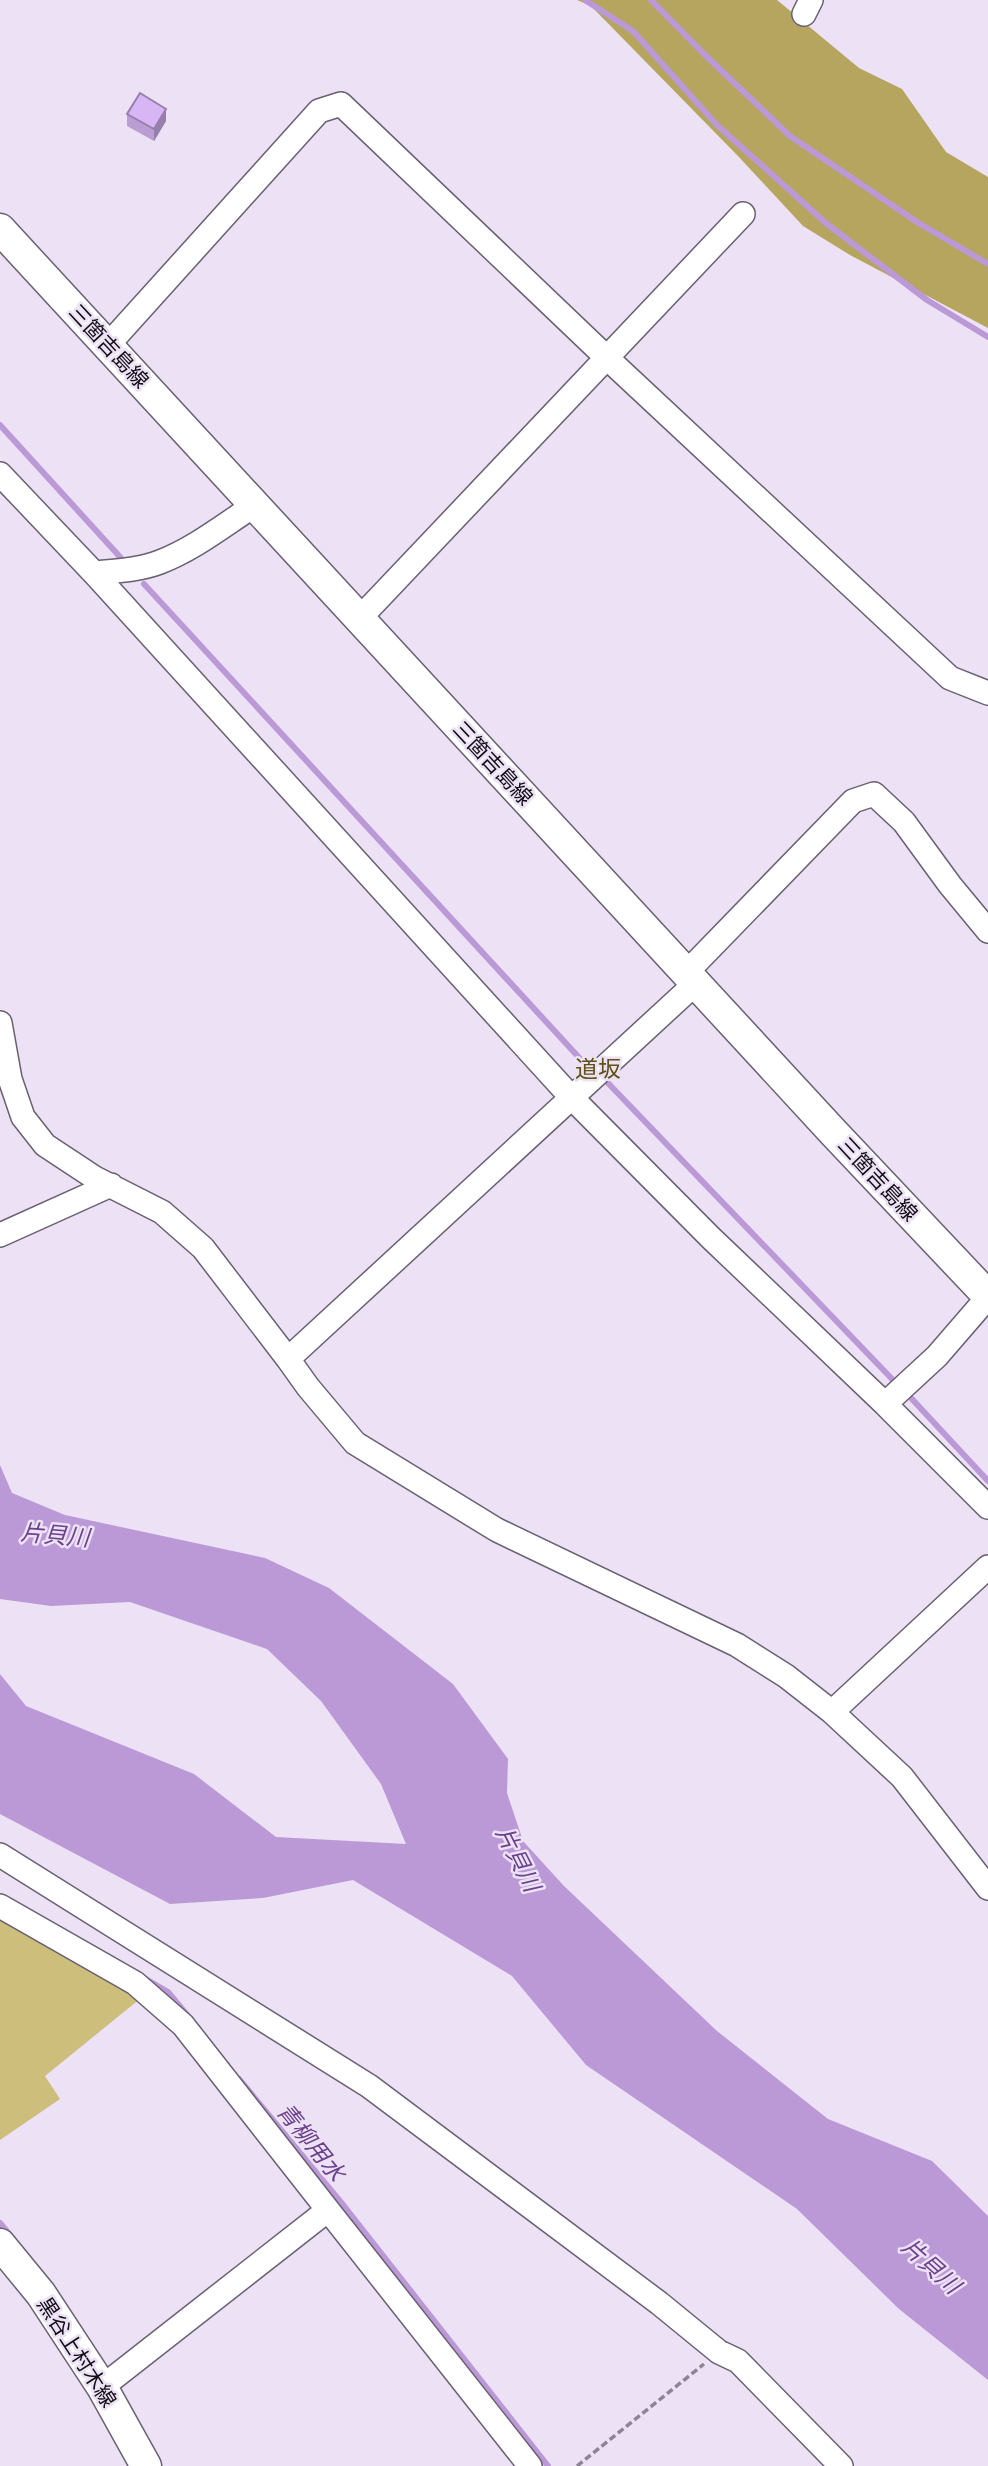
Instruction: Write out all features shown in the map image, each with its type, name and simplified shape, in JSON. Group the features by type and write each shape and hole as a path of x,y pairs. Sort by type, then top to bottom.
{"main road":[{"name":"三箇吉島線","path":"0,229 988,1296"},
{"name":"黒谷上村木線","path":"0,2244 41,2294 102,2387 146,2466"}],"street":[{"path":"108,345 319,111 341,104 606,357 950,678 988,693"},
{"path":"359,619 743,214"},
{"path":"0,474 578,1090 711,1238 885,1404 988,1507"},
{"path":"94,573 124,571 159,563 192,547 255,505"},
{"path":"288,1359 606,1065 692,977 853,801 874,794 904,822 988,931"},
{"path":"0,1023 10,1079 23,1117 45,1145 162,1212 204,1248 308,1387 355,1443 497,1530 737,1645 786,1676 832,1712 902,1777 988,1888"},
{"path":"0,1235 111,1185"},
{"path":"885,1404 937,1356 988,1296"},
{"path":"832,1712 988,1567"},
{"path":"0,1855 369,2086 659,2303 719,2352 738,2361 841,2466"},
{"path":"3,1911 135,1983 184,2025 530,2466"},
{"path":"102,2387 328,2210"}],"path":[{"path":"577,2466 719,2352"}],"shaded area":[{"path":"577,0 777,0 859,68 902,89 946,152 988,177 988,328 850,255 803,226 591,6"},
{"path":"0,1917 141,1998 45,2076 60,2099 0,2140"}],"water":[{"name":"片貝川","path":"0,1465 12,1493 65,1515 265,1558 329,1588 453,1684 508,1759 507,1793 523,1841 564,1886 717,2031 828,2119 932,2161 988,2216 988,2380 899,2309 797,2209 586,2065 512,1976 353,1880 263,1898 170,1904 0,1814 0,1674 26,1706 194,1774 276,1837 406,1844 381,1784 321,1701 267,1649 130,1602 51,1606 0,1599"}],"building":[{"path":"140,93 166,109 154,129 127,114"}],"waterway":[{"path":"585,0 633,31 717,125 827,224 927,300 988,337"},
{"path":"651,0 790,136 917,222 988,264"},
{"path":"0,425 121,558"},
{"path":"144,584 584,1063"},
{"path":"607,1082 893,1380"},
{"path":"912,1399 988,1481"},
{"name":"青柳用水","path":"144,1978 168,1992 188,2016"},
{"name":"青柳用水","path":"239,2079 344,2206 548,2466"},
{"path":"0,2223 10,2235"}],"district":[{"name":"道坂","path":"598,1069"}]}
